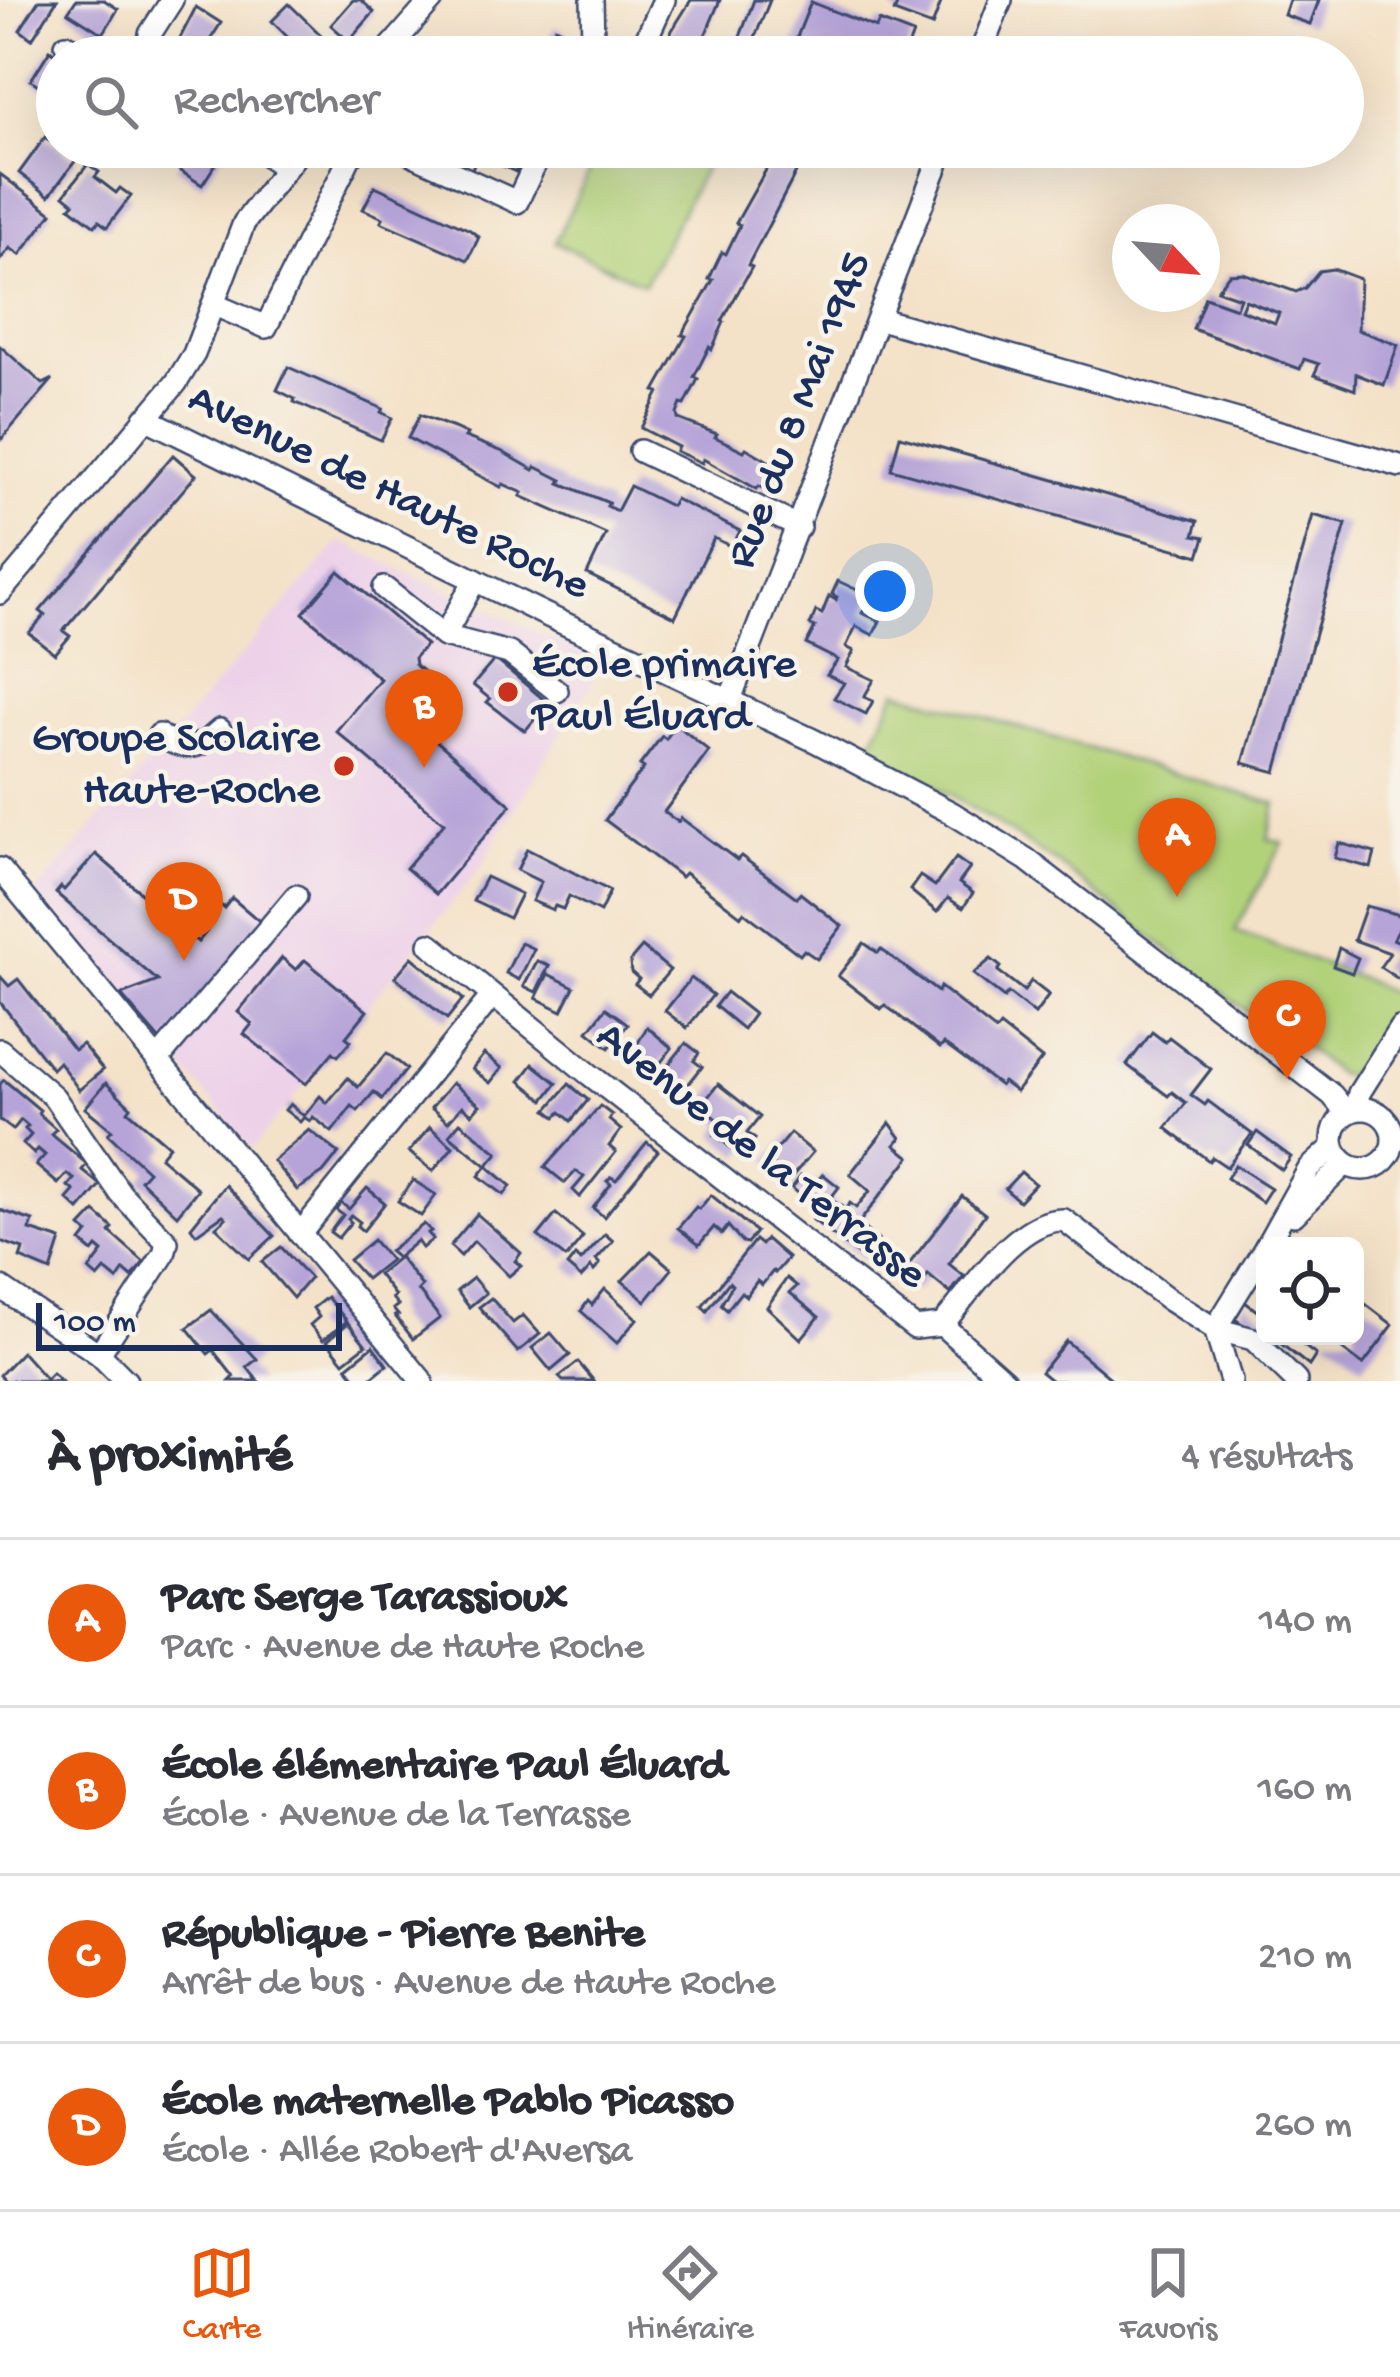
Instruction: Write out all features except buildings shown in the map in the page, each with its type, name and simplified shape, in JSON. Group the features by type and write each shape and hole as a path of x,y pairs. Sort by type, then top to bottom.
{"street":[{"path":"150,36 172,0"},
{"path":"400,36 432,0"},
{"path":"590,36 592,0"},
{"path":"648,36 664,0"},
{"path":"987,36 1000,0"},
{"name":"Avenue de Haute Roche","path":"284,168 244,224 194,354 145,418 813,740 952,813 1025,859 1351,1111"},
{"path":"215,305 266,327 345,168"},
{"path":"442,168 517,202 533,168"},
{"name":"Rue du 8 Mai 1945","path":"729,702 936,168"},
{"path":"880,319 1400,466"},
{"path":"0,593 145,418"},
{"path":"640,451 799,527"},
{"path":"444,636 475,580"},
{"path":"384,588 444,636 509,653 557,691"},
{"path":"159,735 190,749 205,745 220,730"},
{"path":"0,869 422,1381"},
{"path":"159,1058 268,915 296,896"},
{"name":"Avenue de la Terrasse","path":"430,944 905,1323 922,1329 942,1324 1026,1229 1049,1219 1064,1220 1215,1329"},
{"path":"300,1234 492,996"},
{"path":"1351,1111 1366,1108 1385,1118 1397,1138 1379,1165 1359,1169 1339,1155 1334,1127 1351,1111 1400,1028"},
{"path":"0,1049 54,1097 121,1194 167,1242 164,1254 99,1354"},
{"path":"1271,1237 1309,1169 1339,1155"},
{"path":"1231,1381 1215,1329 1256,1263"},
{"path":"0,1287 99,1354 126,1381"},
{"path":"942,1324 1005,1381"},
{"path":"1215,1329 1253,1339 1296,1381"}],"shaded area":[{"name":"Groupe Scolaire Haute-Roche","path":"340,541 604,663 488,858 252,1149 36,893"}],"green space":[{"path":"591,168 704,168 644,284 555,242"},
{"path":"897,691 1276,804 1268,839 1283,843 1235,931 1370,982 1400,999 1400,1008 1360,1074 1339,1075 1287,1032 1282,1039 1057,863 950,794 867,752"}],"place":[{"name":"École primaire Paul Éluard","path":"508,692"},
{"name":"Groupe Scolaire Haute-Roche","path":"344,766"},
{"name":"École élémentaire Paul Éluard","path":"424,768"},
{"name":"Parc Serge Tarassioux","path":"1177,897"},
{"name":"École maternelle Pablo Picasso","path":"184,961"},
{"name":"République - Pierre Benite","path":"1287,1079"}]}
